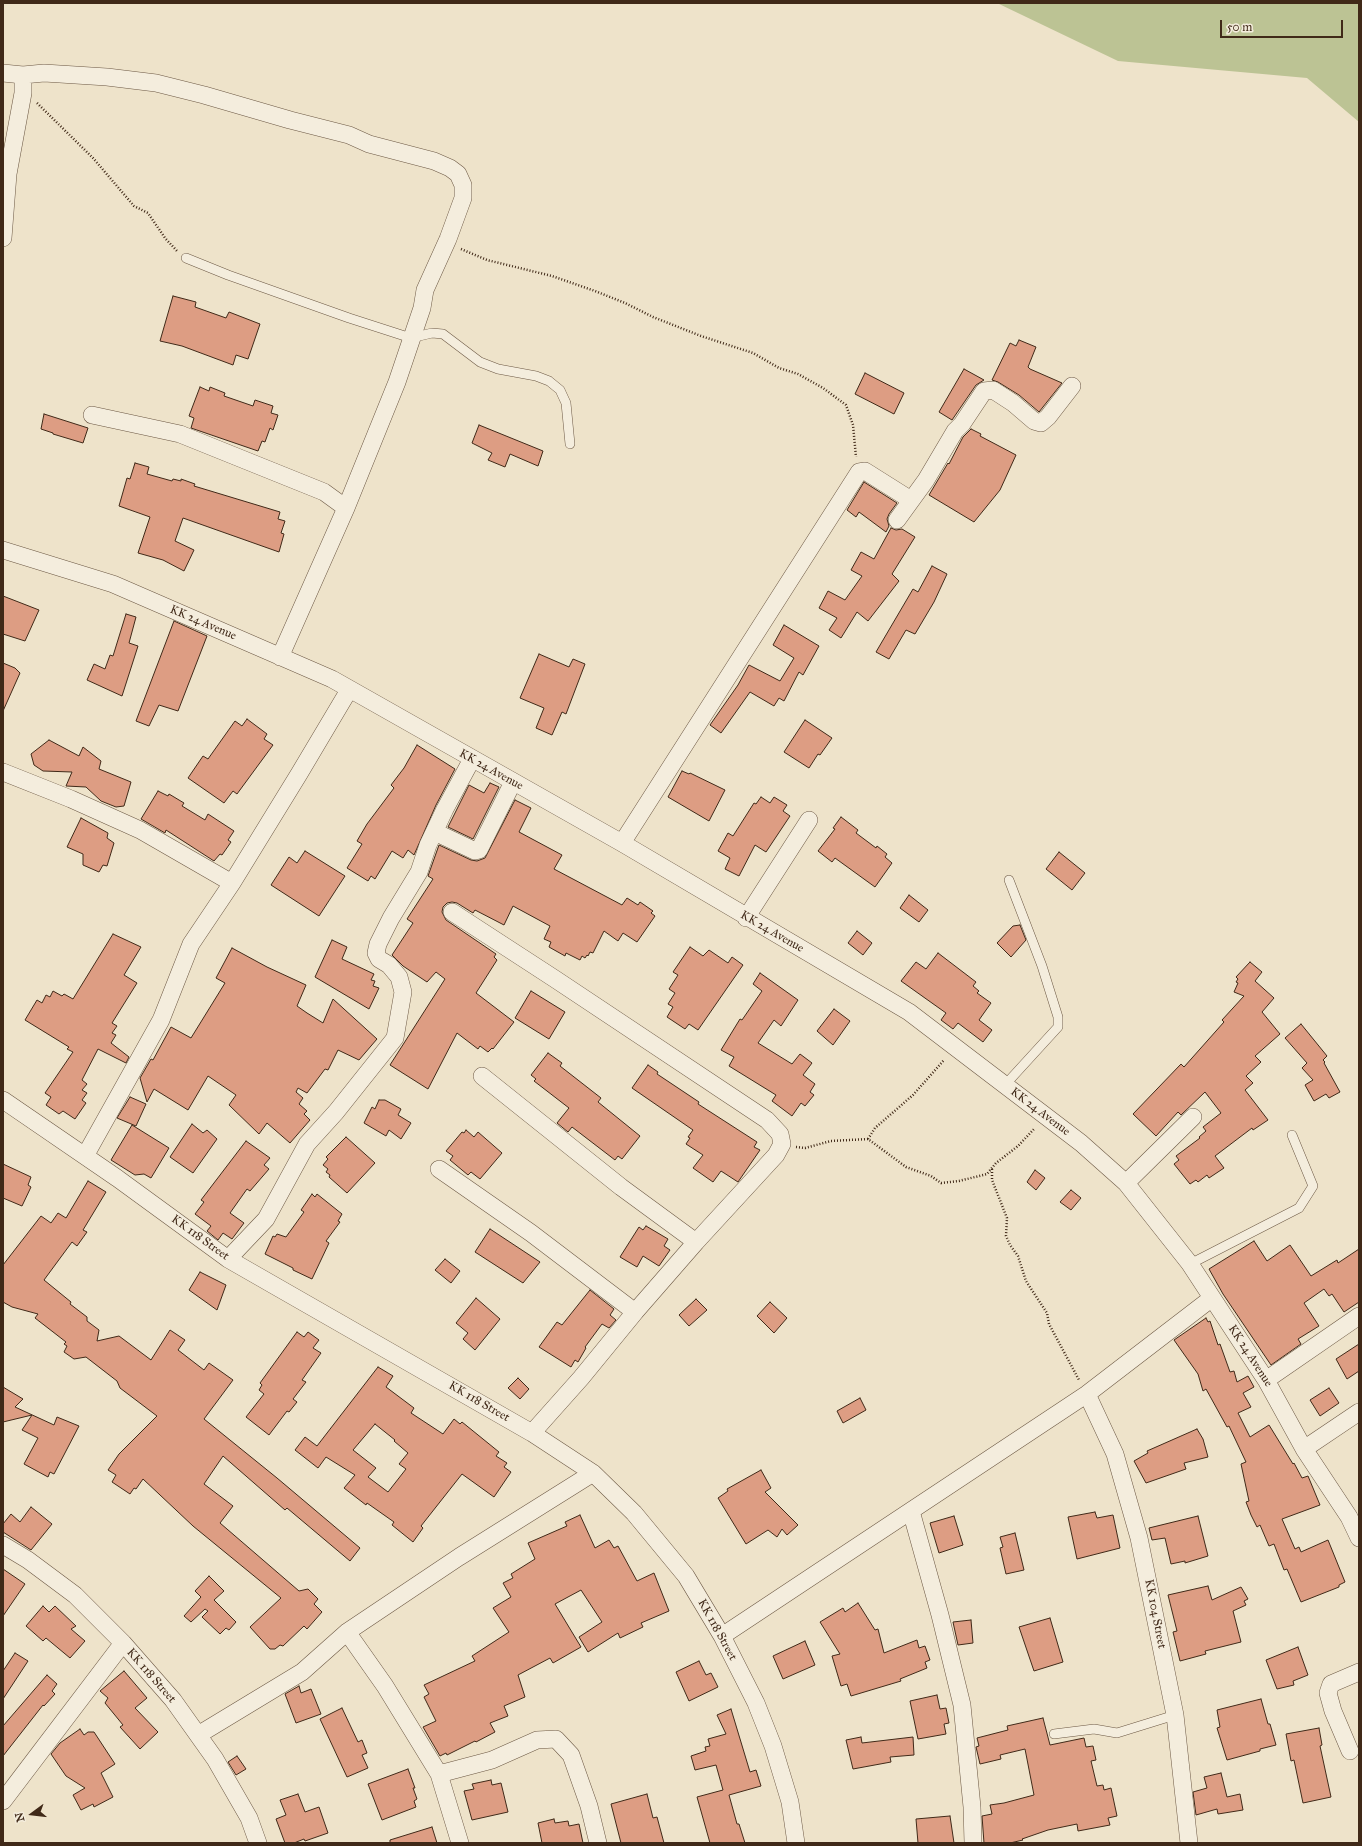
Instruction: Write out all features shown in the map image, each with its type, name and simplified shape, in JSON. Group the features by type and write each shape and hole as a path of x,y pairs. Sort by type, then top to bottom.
{"street":[{"path":"3,73 23,75 44,73 107,77 156,83 349,135 369,144 434,161 450,168 458,174 464,186 463,198 448,239 425,290 422,308 397,382 346,508 280,656"},
{"path":"3,238 8,174 23,93 23,75"},
{"path":"897,520 926,480 955,431 962,424 984,391 993,390 1013,403 1034,421 1041,423 1048,417 1072,386"},
{"path":"92,415 180,434 324,492 346,508"},
{"path":"622,843 859,472 865,471 911,500"},
{"name":"KK 24 Avenue","path":"3,550 113,584 332,679 349,690 622,843 746,918 909,1012 1081,1142 1126,1183 1190,1264 1266,1380 1304,1449 1349,1517 1359,1538"},
{"path":"85,1156 161,1020 190,944 232,883 349,690"},
{"path":"228,1259 266,1219 307,1144 336,1112 395,1038 403,992 399,977 388,965 379,959 376,953 378,944 391,918 419,872 428,845 445,809 472,759"},
{"path":"3,772 72,799 140,830 232,883"},
{"path":"435,832 474,851 479,850 513,782"},
{"path":"746,918 809,820"},
{"path":"452,912 767,1120 780,1134 782,1144 776,1155 634,1312 581,1378 532,1433"},
{"path":"482,1076 621,1188 696,1242"},
{"name":"KK 118 Street","path":"3,1100 117,1178 228,1259 532,1433 594,1473 634,1513 686,1576 722,1636 756,1703 773,1746 790,1802 796,1843"},
{"path":"1126,1183 1193,1117"},
{"path":"439,1169 531,1233 634,1312"},
{"path":"722,1636 1086,1394 1212,1298"},
{"path":"1266,1380 1359,1316"},
{"name":"KK 104 Street","path":"1086,1394 1115,1454 1139,1538 1175,1715 1189,1843"},
{"path":"1304,1449 1359,1412"},
{"path":"198,1736 302,1672 347,1632 459,1557 594,1473"},
{"path":"911,1511 940,1615 962,1705 972,1807 973,1843"},
{"name":"KK 118 Street","path":"3,1545 28,1560 75,1595 123,1643 173,1700 215,1759 249,1818 258,1843"},
{"path":"347,1632 385,1686 439,1774 460,1843"},
{"path":"3,1801 123,1643"},
{"path":"1350,1751 1333,1711 1328,1693 1332,1684 1359,1672"},
{"path":"439,1774 492,1760 537,1740 556,1739 571,1755 589,1806 598,1843"}],"lane":[{"path":"186,258 228,275 411,338 432,333 443,334 480,362 498,369 536,376 549,381 560,390 566,402 570,444"},
{"path":"1005,1085 1058,1027 1058,1017 1042,966 1008,880"},
{"path":"1190,1264 1299,1208 1313,1186 1292,1135"},
{"path":"1054,1734 1094,1729 1117,1733 1175,1715"}],"path":[{"path":"35,100 93,158 134,206 148,213 165,238 186,258"},
{"path":"448,239 454,245 487,260 552,276 595,291 625,303 653,317 701,336 753,353 779,368 798,374 823,388 846,405 853,425 859,472"},
{"path":"868,1139 875,1128 886,1117 913,1095 954,1046"},
{"path":"782,1144 805,1148 831,1141 868,1139 906,1167 931,1176 941,1183 959,1182 987,1174 1018,1146 1046,1116"},
{"path":"992,1168 992,1180 1007,1218 1006,1236 1010,1245 1018,1256 1026,1282 1047,1313 1049,1324 1086,1394"}],"green space":[{"path":"997,3 1359,3 1359,122 1307,78 1118,61"}],"building":[{"path":"173,296 196,302 195,307 226,318 229,312 260,324 248,359 236,355 233,365 182,346 160,341"},
{"path":"1019,340 1036,347 1028,367 1030,369 1062,383 1039,412 1019,395 992,380 1010,343 1016,346"},
{"path":"964,369 984,380 976,385 952,420 939,412"},
{"path":"865,373 904,393 894,414 855,394"},
{"path":"200,387 209,391 210,387 225,393 224,396 253,406 255,400 273,406 271,413 278,415 273,430 270,428 265,442 262,441 258,451 191,428 194,418 189,416"},
{"path":"44,414 88,428 83,443 41,429"},
{"path":"479,425 543,451 538,466 510,454 505,467 488,460 492,453 472,443"},
{"path":"971,429 981,434 980,436 1016,455 1000,490 974,522 929,495 948,463 949,464 963,437"},
{"path":"135,463 149,467 147,474 172,481 173,479 181,481 181,479 195,484 194,486 280,512 278,519 285,521 281,533 284,534 279,552 183,518 175,541 194,550 184,571 163,560 138,553 150,517 119,506 127,478 130,479"},
{"path":"864,482 897,503 887,519 889,526 886,532 859,512 856,517 847,510"},
{"path":"891,528 896,530 902,529 915,537 892,574 899,581 868,621 857,612 841,638 829,630 837,618 819,608 828,591 845,600 862,576 851,570 861,552 874,559"},
{"path":"932,566 947,574 934,602 915,634 906,630 889,659 876,652 913,589 918,592"},
{"path":"3,596 39,610 25,641 3,634"},
{"path":"126,614 136,617 129,643 138,646 122,696 87,680 94,664 105,669 110,655 113,656"},
{"path":"174,621 207,636 178,711 159,705 149,726 136,721"},
{"path":"784,625 819,646 803,675 799,672 784,701 779,698 774,706 750,692 721,733 710,725 738,685 749,665 780,681 794,658 773,645"},
{"path":"539,654 569,667 573,659 585,664 566,714 562,712 552,735 536,728 544,708 520,698"},
{"path":"3,663 15,668 20,673 3,711"},
{"path":"247,719 267,734 264,739 273,745 237,794 233,791 224,803 188,778 203,756 208,759 235,721 242,726"},
{"path":"805,720 832,738 820,755 818,754 809,768 784,752"},
{"path":"49,740 79,756 83,747 101,761 99,769 131,782 124,806 116,807 101,801 86,787 66,786 72,772 43,771 34,765 31,754"},
{"path":"417,745 455,769 436,805 414,855 408,850 403,858 392,851 375,879 371,876 368,881 347,868 362,844 357,841 367,824 394,788 391,785 404,768"},
{"path":"682,771 689,774 690,773 725,790 709,821 668,797"},
{"path":"490,783 499,787 473,839 448,827 469,785 484,793"},
{"path":"158,791 168,796 169,794 184,803 182,806 205,820 208,814 234,831 228,840 231,842 222,855 220,854 214,861 166,830 165,833 141,819"},
{"path":"761,797 770,803 774,797 787,805 783,811 790,816 766,852 755,845 739,876 725,869 730,858 718,851 728,833 733,836 754,803 756,804"},
{"path":"515,800 531,808 519,832 562,855 554,869 622,905 627,898 638,905 640,902 653,911 651,913 655,916 637,942 623,933 618,941 604,931 593,953 590,952 585,958 582,956 580,960 566,953 565,956 549,947 551,942 544,939 550,926 513,906 504,925 475,910 473,913 457,903 447,903 443,907 442,912 446,920 496,954 494,957 497,960 476,993 514,1022 493,1049 492,1048 488,1052 480,1046 478,1049 457,1033 428,1089 390,1065 445,979 436,972 427,982 403,966 392,955 413,923 407,919 433,879 428,876 439,845 471,860 477,861 485,858"},
{"path":"841,817 858,830 856,833 876,848 877,846 887,854 885,857 892,863 875,887 835,858 832,862 818,851 835,829 833,828"},
{"path":"81,818 108,833 107,838 114,843 107,866 103,865 99,872 83,865 83,854 67,847"},
{"path":"305,851 345,876 319,916 271,885 289,857 297,863"},
{"path":"1059,852 1085,873 1072,890 1046,869"},
{"path":"909,895 928,910 919,922 900,908"},
{"path":"1020,925 1026,940 1011,957 997,943 1013,926"},
{"path":"857,931 872,943 863,955 848,943"},
{"path":"113,934 141,947 124,975 137,983 112,1023 117,1026 112,1033 116,1035 111,1043 129,1057 126,1063 98,1049 82,1080 87,1084 82,1090 87,1093 82,1100 86,1103 75,1119 63,1111 59,1114 46,1105 51,1097 45,1093 73,1052 67,1049 69,1047 25,1020 37,1000 42,1003 46,995 50,997 53,991 62,996 64,994 73,999"},
{"path":"332,940 347,947 342,959 374,974 371,980 375,981 373,986 379,988 369,1009 315,977"},
{"path":"690,947 703,956 709,950 728,963 732,957 743,965 698,1030 689,1024 685,1029 667,1017 673,1007 668,1004 675,993 669,989 678,975 673,972"},
{"path":"232,948 267,967 306,985 297,1006 307,1013 323,1023 333,999 377,1039 359,1060 338,1050 328,1070 325,1069 307,1093 298,1088 296,1092 303,1098 299,1104 307,1111 304,1114 310,1120 290,1143 267,1123 259,1134 229,1105 236,1095 208,1076 188,1110 154,1089 147,1102 140,1078 151,1059 153,1060 171,1027 191,1038 225,983 216,978"},
{"path":"938,953 976,982 973,986 979,991 977,993 991,1003 979,1020 992,1030 983,1042 958,1023 953,1029 941,1020 946,1013 901,981 916,962 926,969"},
{"path":"1250,962 1262,972 1255,981 1274,998 1262,1012 1280,1034 1255,1056 1261,1062 1246,1076 1253,1083 1245,1090 1268,1120 1253,1130 1252,1128 1215,1156 1224,1168 1209,1178 1207,1175 1198,1182 1196,1180 1190,1184 1174,1164 1179,1160 1176,1156 1200,1138 1199,1137 1206,1131 1203,1127 1221,1113 1205,1092 1181,1115 1178,1112 1156,1136 1133,1114 1181,1064 1184,1067 1224,1022 1222,1020 1244,996 1234,992 1238,983 1236,982 1238,979 1236,977"},
{"path":"760,973 798,1000 781,1026 774,1020 758,1043 792,1064 800,1054 812,1063 803,1075 815,1084 810,1092 814,1095 805,1106 801,1103 792,1116 772,1101 776,1095 729,1066 734,1057 721,1050 740,1019 742,1020 762,991 753,984"},
{"path":"531,991 565,1012 549,1039 515,1018"},
{"path":"834,1009 850,1021 833,1045 817,1031"},
{"path":"1301,1024 1327,1056 1323,1060 1325,1062 1324,1063 1340,1092 1329,1098 1326,1094 1314,1101 1305,1085 1313,1080 1302,1068 1307,1063 1285,1038"},
{"path":"548,1053 562,1063 560,1066 601,1098 598,1102 640,1136 622,1159 618,1156 615,1160 572,1127 568,1132 557,1123 569,1108 534,1081 536,1079 531,1075"},
{"path":"648,1065 658,1072 657,1074 699,1102 698,1104 757,1142 754,1147 760,1150 738,1182 721,1171 713,1182 693,1168 703,1155 686,1144 690,1138 688,1137 693,1130 632,1088"},
{"path":"130,1097 146,1104 136,1126 117,1118"},
{"path":"379,1100 385,1100 401,1109 398,1115 411,1123 401,1139 389,1130 386,1136 364,1123 372,1107 375,1109"},
{"path":"192,1124 203,1133 207,1130 217,1139 193,1173 170,1157"},
{"path":"132,1125 169,1148 151,1178 144,1174 135,1175 111,1160"},
{"path":"466,1130 474,1137 478,1132 502,1153 480,1179 471,1172 468,1175 450,1160 453,1156 446,1151 462,1132 464,1133"},
{"path":"346,1137 375,1163 347,1193 329,1177 330,1175 326,1172 328,1169 323,1165 328,1159 326,1157"},
{"path":"246,1141 270,1158 264,1165 269,1169 250,1191 247,1189 230,1213 244,1223 232,1239 223,1233 218,1240 207,1231 211,1226 195,1214 204,1202 201,1200"},
{"path":"3,1164 31,1177 28,1185 31,1187 22,1206 3,1198"},
{"path":"1035,1170 1045,1178 1036,1190 1027,1182"},
{"path":"88,1181 106,1192 83,1230 87,1232 77,1246 72,1242 44,1280 71,1302 70,1304 87,1317 87,1321 99,1330 97,1341 119,1336 151,1360 170,1330 185,1340 178,1350 204,1370 209,1363 233,1380 204,1419 360,1548 350,1561 287,1508 285,1510 223,1456 204,1484 233,1506 220,1523 299,1591 308,1589 318,1599 314,1604 322,1612 307,1629 304,1626 283,1646 280,1645 275,1649 270,1649 250,1627 281,1598 193,1526 143,1479 136,1489 134,1488 130,1494 112,1482 116,1475 108,1470 119,1454 157,1416 120,1388 117,1381 86,1357 74,1359 64,1352 67,1346 64,1344 66,1342 35,1318 38,1314 12,1307 3,1302 3,1265 41,1216 51,1223 58,1213 66,1218"},
{"path":"1071,1190 1081,1198 1071,1210 1060,1202"},
{"path":"312,1194 315,1197 317,1194 342,1214 338,1221 340,1222 326,1241 329,1243 312,1279 265,1254 273,1236 275,1237 277,1234 286,1237 304,1212 301,1210"},
{"path":"646,1226 668,1239 664,1246 670,1250 659,1266 643,1256 637,1267 620,1257 639,1227 643,1230"},
{"path":"490,1229 540,1262 523,1283 475,1252"},
{"path":"1254,1241 1267,1261 1290,1245 1311,1276 1337,1260 1338,1263 1359,1249 1359,1302 1344,1312 1332,1294 1329,1296 1324,1289 1304,1303 1319,1326 1298,1339 1301,1344 1271,1365 1223,1294 1209,1269"},
{"path":"445,1259 460,1271 451,1283 435,1270"},
{"path":"200,1272 226,1285 217,1310 189,1290"},
{"path":"590,1290 614,1309 610,1315 616,1320 609,1328 602,1324 585,1347 586,1348 578,1362 575,1360 571,1367 539,1347 557,1322 562,1325"},
{"path":"476,1298 500,1319 475,1350 463,1339 468,1333 456,1323"},
{"path":"696,1299 707,1310 689,1326 679,1315"},
{"path":"770,1302 787,1318 774,1333 757,1316"},
{"path":"1206,1318 1208,1322 1210,1321 1218,1345 1220,1344 1230,1372 1234,1371 1237,1382 1248,1376 1254,1387 1243,1393 1251,1407 1238,1413 1250,1437 1269,1425 1302,1478 1308,1476 1320,1505 1282,1519 1295,1549 1299,1547 1301,1552 1328,1540 1345,1582 1339,1585 1339,1587 1301,1602 1287,1569 1284,1570 1274,1544 1269,1546 1260,1525 1257,1527 1251,1515 1246,1502 1249,1501 1241,1464 1246,1462 1229,1426 1227,1427 1206,1389 1203,1391 1198,1374 1174,1340"},
{"path":"297,1332 304,1337 308,1332 319,1340 313,1348 321,1353 302,1380 306,1382 293,1399 297,1402 289,1412 287,1411 269,1435 246,1417 264,1394 259,1390 262,1385 260,1383"},
{"path":"1359,1344 1359,1371 1347,1379 1336,1359"},
{"path":"378,1367 393,1376 386,1387 414,1408 411,1413 443,1434 454,1419 460,1424 462,1422 499,1452 496,1456 507,1463 504,1467 511,1472 494,1497 462,1474 421,1526 423,1528 413,1542 392,1525 394,1522 367,1503 366,1505 344,1488 355,1475 326,1457 318,1468 295,1450 305,1437 317,1446","holes":["375,1424 395,1440 394,1441 408,1453 399,1464 406,1469 388,1492 368,1477 376,1468 353,1450"]},
{"path":"518,1378 529,1389 520,1399 508,1388"},
{"path":"3,1387 23,1399 15,1407 54,1425 57,1417 79,1426 54,1474 50,1472 48,1477 24,1464 38,1438 22,1430 32,1415 3,1422"},
{"path":"1329,1388 1339,1403 1320,1416 1310,1400"},
{"path":"860,1398 866,1410 843,1423 837,1411"},
{"path":"1197,1429 1203,1439 1208,1457 1184,1463 1186,1469 1146,1483 1134,1461 1148,1453 1147,1451"},
{"path":"761,1470 771,1488 765,1492 798,1525 787,1535 782,1529 777,1537 768,1530 746,1544 718,1498 728,1491 727,1489"},
{"path":"31,1507 52,1524 31,1550 3,1532 3,1524 11,1514 20,1522"},
{"path":"1095,1512 1097,1518 1113,1515 1120,1548 1077,1559 1068,1517"},
{"path":"580,1515 595,1548 609,1540 614,1548 618,1546 637,1581 654,1573 669,1611 641,1623 643,1627 620,1638 618,1633 588,1652 579,1637 602,1622 581,1590 555,1604 581,1647 553,1663 550,1658 518,1675 525,1697 504,1706 508,1716 490,1723 495,1732 447,1755 446,1753 440,1756 423,1727 436,1721 424,1697 429,1694 424,1685 475,1661 472,1656 509,1632 493,1608 511,1597 503,1583 513,1578 511,1574 535,1559 528,1543 567,1526 565,1522"},
{"path":"954,1516 963,1545 939,1553 930,1523"},
{"path":"1198,1516 1208,1556 1185,1563 1185,1561 1171,1564 1165,1538 1152,1540 1149,1528"},
{"path":"1015,1533 1024,1570 1006,1574 1000,1548 1003,1547 1000,1537"},
{"path":"3,1569 25,1584 3,1616"},
{"path":"209,1576 224,1591 214,1600 236,1622 229,1630 226,1628 220,1634 202,1617 208,1611 205,1609 191,1622 184,1616 201,1597 195,1591"},
{"path":"1208,1586 1212,1600 1241,1587 1248,1599 1244,1601 1246,1605 1233,1611 1241,1642 1205,1651 1206,1654 1180,1661 1173,1632 1177,1631 1168,1595"},
{"path":"858,1603 875,1630 878,1629 884,1653 917,1640 919,1648 925,1646 930,1660 925,1662 927,1668 900,1679 901,1681 851,1696 847,1684 841,1686 832,1656 840,1654 820,1622 843,1608 845,1612"},
{"path":"43,1606 49,1612 55,1606 76,1626 71,1629 85,1641 70,1658 46,1638 43,1641 26,1626"},
{"path":"1050,1618 1063,1662 1034,1671 1019,1627"},
{"path":"971,1620 973,1643 958,1645 953,1622"},
{"path":"805,1641 815,1665 783,1679 773,1656"},
{"path":"1298,1647 1308,1675 1293,1681 1294,1685 1277,1689 1266,1660"},
{"path":"15,1653 28,1661 3,1699 3,1671"},
{"path":"699,1661 706,1675 711,1673 718,1687 689,1701 676,1672"},
{"path":"124,1671 147,1698 135,1708 158,1732 140,1749 120,1727 123,1725 105,1703 108,1698 100,1691"},
{"path":"47,1675 57,1684 52,1691 55,1694 44,1706 43,1705 3,1756 3,1726"},
{"path":"299,1686 301,1693 311,1689 321,1714 296,1723 285,1694"},
{"path":"937,1695 940,1709 946,1708 949,1723 944,1724 946,1734 918,1739 910,1701"},
{"path":"1261,1699 1276,1745 1227,1760 1217,1728 1220,1727 1217,1710"},
{"path":"342,1708 358,1742 362,1740 367,1753 362,1755 368,1768 347,1777 320,1719"},
{"path":"731,1709 750,1772 756,1770 761,1786 729,1795 737,1824 739,1824 745,1843 710,1843 697,1797 723,1790 716,1765 695,1770 691,1756 706,1751 705,1747 710,1746 708,1739 726,1734 717,1715"},
{"path":"1043,1718 1050,1745 1084,1738 1086,1747 1093,1746 1096,1760 1091,1761 1097,1786 1103,1785 1104,1790 1111,1788 1117,1816 1108,1818 1110,1825 1078,1831 1077,1824 1048,1830 1022,1839 1023,1840 1010,1843 984,1843 982,1816 992,1814 990,1805 1034,1795 1025,1749 1000,1755 1001,1759 980,1764 976,1747 979,1746 977,1738 1008,1730 1007,1726"},
{"path":"1319,1728 1322,1745 1320,1746 1331,1797 1303,1803 1294,1760 1291,1761 1286,1734"},
{"path":"80,1729 84,1735 88,1732 94,1732 115,1764 101,1773 113,1797 94,1807 93,1804 81,1810 73,1795 85,1788 66,1776 51,1754 60,1743"},
{"path":"861,1737 862,1743 913,1737 914,1755 890,1757 891,1762 853,1769 846,1740"},
{"path":"237,1756 246,1769 236,1775 228,1762"},
{"path":"408,1769 415,1788 413,1788 417,1799 414,1801 416,1807 382,1820 368,1784"},
{"path":"1221,1773 1227,1797 1240,1794 1243,1810 1218,1814 1217,1809 1196,1815 1193,1792 1207,1788 1204,1777"},
{"path":"491,1780 492,1785 501,1783 508,1812 472,1820 464,1791 474,1789 472,1784"},
{"path":"298,1794 305,1812 319,1807 328,1833 305,1841 304,1839 294,1843 285,1843 276,1819 286,1815 280,1800"},
{"path":"647,1794 653,1818 657,1817 664,1843 621,1843 611,1804"},
{"path":"950,1816 954,1843 918,1843 916,1819"},
{"path":"554,1819 555,1823 568,1821 569,1826 579,1824 583,1843 542,1843 538,1823"},
{"path":"432,1827 437,1843 390,1843 390,1840"}]}
